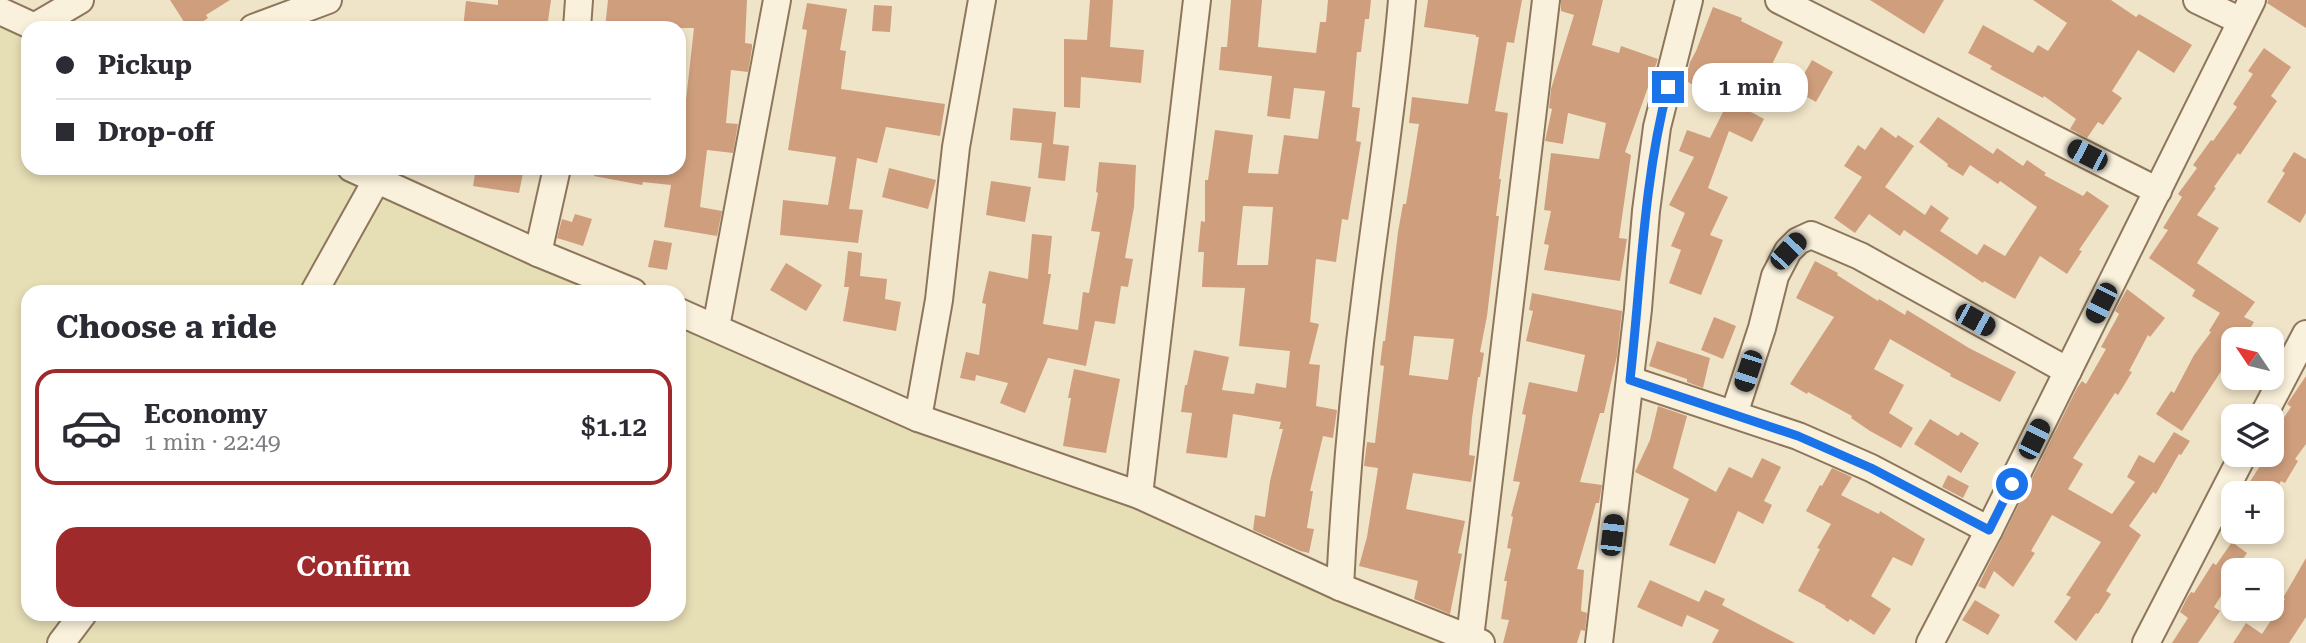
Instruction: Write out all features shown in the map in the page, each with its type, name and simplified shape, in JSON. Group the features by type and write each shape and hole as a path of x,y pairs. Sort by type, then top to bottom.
{"street":[{"path":"45,21 80,0"},
{"path":"272,21 328,0"},
{"path":"578,21 579,0"},
{"path":"716,327 777,0"},
{"path":"918,418 939,300 956,147 982,0"},
{"path":"1139,495 1197,0"},
{"path":"1339,587 1347,463 1367,286 1395,83 1402,0"},
{"path":"686,315 918,418 1139,495 1339,587 1475,641 1546,0"},
{"path":"1599,643 1657,127 1689,0"},
{"path":"1779,0 2158,191"},
{"path":"1938,640 1989,530 2246,11 2197,0"},
{"path":"0,11 22,21"},
{"path":"364,175 615,285"},
{"path":"538,253 555,175"},
{"path":"318,285 376,181"},
{"path":"1734,414 1762,328 1775,276 1788,251 1798,241 1811,235 1860,256 2068,371"},
{"path":"2271,404 2300,361 2306,334"},
{"path":"1630,380 1798,436 1871,468 1989,530"},
{"path":"2146,643 2237,467"},
{"path":"61,643 78,621"}],"shaded area":[{"path":"0,22 21,31 21,175 361,175 614,285 21,285 21,621 686,621 686,317 1444,643 0,643"}],"building":[{"path":"170,0 230,0 206,15 208,18 204,21 184,21"},
{"path":"498,0 551,0 548,21 464,21 466,1 498,5"},
{"path":"608,0 747,0 745,43 752,44 748,72 731,70 726,123 738,124 733,153 707,150 700,207 722,211 717,236 664,227 671,185 643,182 642,185 594,176 686,175 686,100 694,28 686,28 686,21 606,21"},
{"path":"1090,0 1113,0 1110,47 1144,50 1141,83 1081,77 1080,108 1064,107 1064,39 1087,40"},
{"path":"1231,0 1262,0 1258,47 1316,53 1320,22 1326,22 1328,0 1371,0 1369,19 1365,19 1361,52 1357,52 1352,107 1360,108 1356,141 1361,142 1348,220 1342,219 1336,262 1316,259 1310,322 1319,324 1309,364 1320,365 1316,406 1337,410 1333,438 1323,436 1310,491 1313,491 1307,528 1314,529 1309,553 1253,530 1255,515 1265,517 1270,481 1283,429 1279,429 1281,422 1233,414 1227,458 1186,453 1192,413 1181,412 1194,350 1229,357 1222,390 1254,394 1256,383 1286,388 1290,351 1239,346 1245,288 1202,287 1204,252 1198,252 1201,221 1205,222 1205,180 1208,180 1215,130 1253,135 1248,173 1278,174 1284,135 1318,139 1325,91 1294,88 1290,119 1267,116 1272,76 1219,70 1221,47 1227,47","holes":["1243,206 1273,207 1268,265 1237,265"]},
{"path":"1428,0 1522,0 1514,43 1507,42 1495,111 1508,113 1499,179 1496,216 1499,216 1480,352 1484,353 1472,418 1469,455 1475,456 1471,482 1413,473 1406,509 1465,521 1458,553 1462,554 1450,614 1414,599 1418,581 1359,566 1367,537 1378,468 1364,466 1367,442 1375,443 1384,366 1380,365 1398,232 1403,204 1406,204 1419,124 1409,123 1412,97 1468,104 1479,37 1424,27","holes":["1414,336 1454,339 1448,380 1409,375"]},
{"path":"1561,0 1603,0 1592,45 1619,53 1621,46 1658,59 1625,152 1631,155 1619,238 1627,239 1620,281 1544,270 1549,245 1544,244 1551,211 1544,210 1551,153 1599,159 1606,123 1568,113 1563,144 1545,141 1552,109 1549,108 1551,89 1574,15 1561,11"},
{"path":"1870,0 1944,0 1924,34"},
{"path":"2033,0 2111,0 2136,17 2139,14 2192,45 2174,73 2138,50 2112,91 2122,98 2103,125 2098,122 2087,138 2070,129 2076,119 2044,96 2043,98 1990,69 1992,66 1968,53 1983,25 2033,53 2038,45 2048,51 2067,23"},
{"path":"2268,0 2306,0 2306,28 2267,3"},
{"path":"807,3 847,9 840,50 846,51 841,89 945,104 940,136 886,127 877,163 857,158 849,209 863,210 858,243 780,235 783,200 828,205 836,157 788,150 807,30 802,29"},
{"path":"874,5 892,6 890,32 872,31"},
{"path":"1713,7 1742,18 1741,21 1783,42 1749,111 1764,119 1752,142 1729,131 1708,188 1728,197 1710,235 1723,240 1701,295 1669,283 1681,250 1671,246 1685,213 1669,205 1694,157 1679,151 1687,130 1710,138 1726,106 1685,80"},
{"path":"2264,48 2291,67 2271,96 2277,101 2214,187 2216,188 2197,215 2219,228 2197,263 2255,302 2244,317 2254,322 2251,327 2221,327 2221,371 2182,431 2156,414 2171,391 2174,393 2220,313 2192,296 2195,290 2149,258 2168,230 2163,228 2182,197 2178,194 2197,168 2193,165 2237,107 2233,104 2253,74 2248,71"},
{"path":"1812,60 1833,72 1816,102 1795,90"},
{"path":"1013,108 1056,112 1053,144 1069,146 1065,181 1038,178 1042,143 1010,140"},
{"path":"1938,117 1993,154 1997,148 2023,166 2027,160 2046,173 2044,175 2083,196 2087,191 2109,206 2079,250 2082,251 2067,274 2040,256 2015,299 1984,281 1983,283 1904,230 1900,236 1869,214 1855,233 1834,218 1862,177 1844,166 1858,145 1865,150 1881,127 1914,146 1885,187 1925,215 1931,205 1949,218 1940,231 1977,255 1984,244 2005,256 2037,207 2000,181 1998,184 1970,165 1963,176 1919,142"},
{"path":"2294,152 2306,159 2306,213 2300,223 2267,202"},
{"path":"1099,162 1136,165 1134,207 1125,258 1133,259 1128,287 1121,286 1115,324 1095,321 1086,366 1048,358 1025,413 1000,403 1008,383 976,375 975,381 960,378 966,352 979,355 986,304 982,303 989,271 1028,279 1032,234 1052,236 1048,274 1051,274 1043,324 1078,330 1083,292 1089,293 1100,232 1091,231 1098,193"},
{"path":"889,168 936,180 928,209 882,197"},
{"path":"475,175 523,175 519,193 473,186"},
{"path":"991,181 1031,187 1025,222 986,215"},
{"path":"575,214 592,219 583,246 557,238 562,219 572,222"},
{"path":"654,240 672,243 667,270 648,267"},
{"path":"848,251 862,253 860,276 887,279 885,299 901,302 896,331 843,321 849,287 844,287"},
{"path":"1815,261 1838,273 1837,275 1878,301 1879,299 1905,315 1907,310 1969,348 2016,372 2000,402 1950,376 1951,374 1890,339 1874,369 1904,385 1889,413 1913,428 1901,448 1870,431 1851,418 1852,416 1790,384 1834,317 1796,298"},
{"path":"786,263 822,285 806,311 770,290"},
{"path":"2127,289 2165,318 2150,337 2148,335 2129,371 2132,372 2118,395 2115,393 2073,458 2083,464 2068,489 2112,514 2135,482 2127,477 2139,455 2154,463 2174,432 2190,441 2181,455 2179,454 2156,494 2153,492 2129,526 2141,535 2106,591 2111,594 2076,641 2054,622 2071,597 2066,595 2101,542 2052,515 2031,551 2035,553 2013,587 1994,571 1985,589 1978,586 2077,388 2082,381 2086,384 2106,349 2101,347 2119,314 2115,311"},
{"path":"1532,293 1622,311 1617,356 1604,413 1600,413 1580,482 1602,485 1599,503 1596,503 1577,569 1584,570 1581,611 1587,613 1585,631 1581,630 1577,643 1503,643 1509,620 1501,619 1507,581 1504,581 1511,549 1507,548 1513,517 1511,516 1520,482 1513,481 1526,415 1522,414 1529,382 1577,392 1585,355 1526,341 1533,311 1529,310"},
{"path":"1714,317 1736,326 1723,359 1701,350"},
{"path":"1657,341 1710,358 1703,388 1687,382 1687,379 1649,366"},
{"path":"1074,369 1120,379 1106,453 1063,446"},
{"path":"2306,376 2306,444 2295,459 2298,461 2285,483 2250,481 2259,467 2284,467 2284,417 2291,407 2287,404"},
{"path":"1658,406 1687,416 1673,468 1716,492 1729,467 1752,478 1762,458 1781,467 1764,501 1772,505 1763,524 1738,511 1715,564 1669,545 1689,499 1635,472 1650,440"},
{"path":"1930,419 1958,436 1961,432 1979,443 1961,473 1914,444"},
{"path":"1832,468 1852,477 1841,495 1879,514 1880,511 1925,539 1912,566 1893,557 1871,596 1891,609 1874,635 1798,591 1831,524 1806,511"},
{"path":"1948,475 1969,486 1963,498 1942,487"},
{"path":"2231,544 2247,553 2243,558 2221,558 2221,596 2214,607 2220,611 2198,643 2172,643 2188,618 2180,612 2187,598 2191,592 2194,593 2213,563 2216,565"},
{"path":"2306,558 2306,617 2289,643 2233,643 2246,623 2262,634 2271,621 2284,621 2284,596"},
{"path":"1650,580 1699,602 1705,590 1725,599 1722,605 1795,643 1712,643 1719,630 1687,615 1682,627 1637,607"},
{"path":"1975,600 2000,615 1988,635 1962,620"}],"route":[{"path":"1668,87 1657,127 1646,211 1630,380 1798,436 1871,468 1989,530 2012,484"}]}
